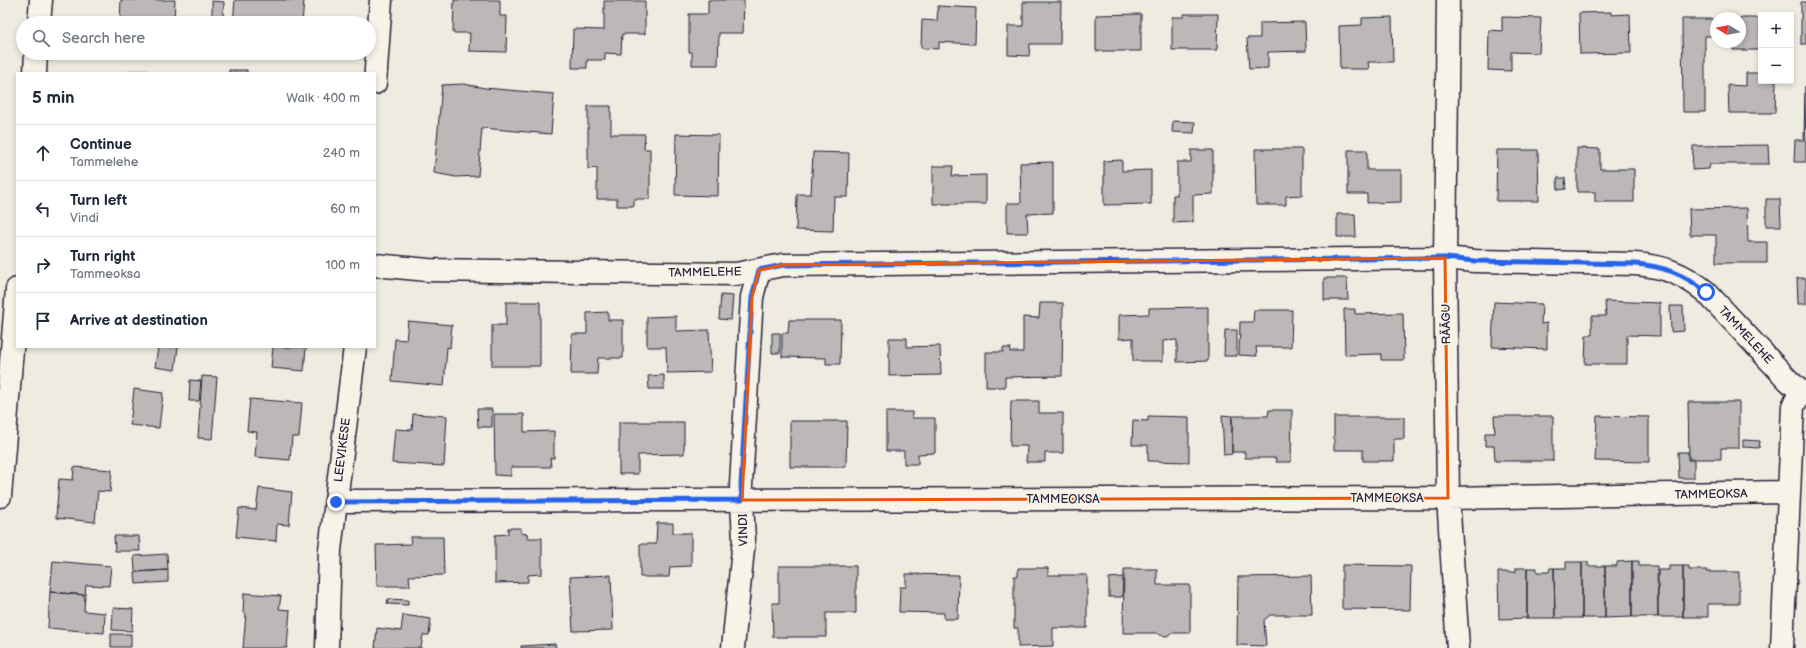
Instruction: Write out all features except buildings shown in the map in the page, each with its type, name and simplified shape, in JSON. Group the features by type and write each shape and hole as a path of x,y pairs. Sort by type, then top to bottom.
{"street":[{"path":"40,16 41,0"},
{"path":"376,72 381,0"},
{"name":"RÄÄGU","path":"1448,0 1446,258 1448,498 1458,648"},
{"path":"35,72 36,60"},
{"name":"TAMMELEHE","path":"376,265 428,270 736,274 783,265 1446,258 1475,261 1635,264 1655,266 1675,271 1693,281 1706,292 1804,392 1792,406 1782,648"},
{"name":"VINDI","path":"733,648 744,539 741,485 752,297 759,270"},
{"path":"0,496 16,301"},
{"name":"LEEVIKESE","path":"327,648 330,550 355,348"},
{"name":"TAMMEOKSA","path":"336,502 1448,498 1789,492"}],"highlighted area":[{"path":"1445,258 1448,498 742,500 752,297 759,270 783,265"}],"route":[{"path":"336,502 742,500 741,485 752,297 759,270 783,265 1446,258 1475,261 1635,264 1655,266 1675,271 1693,281 1706,292"}]}
